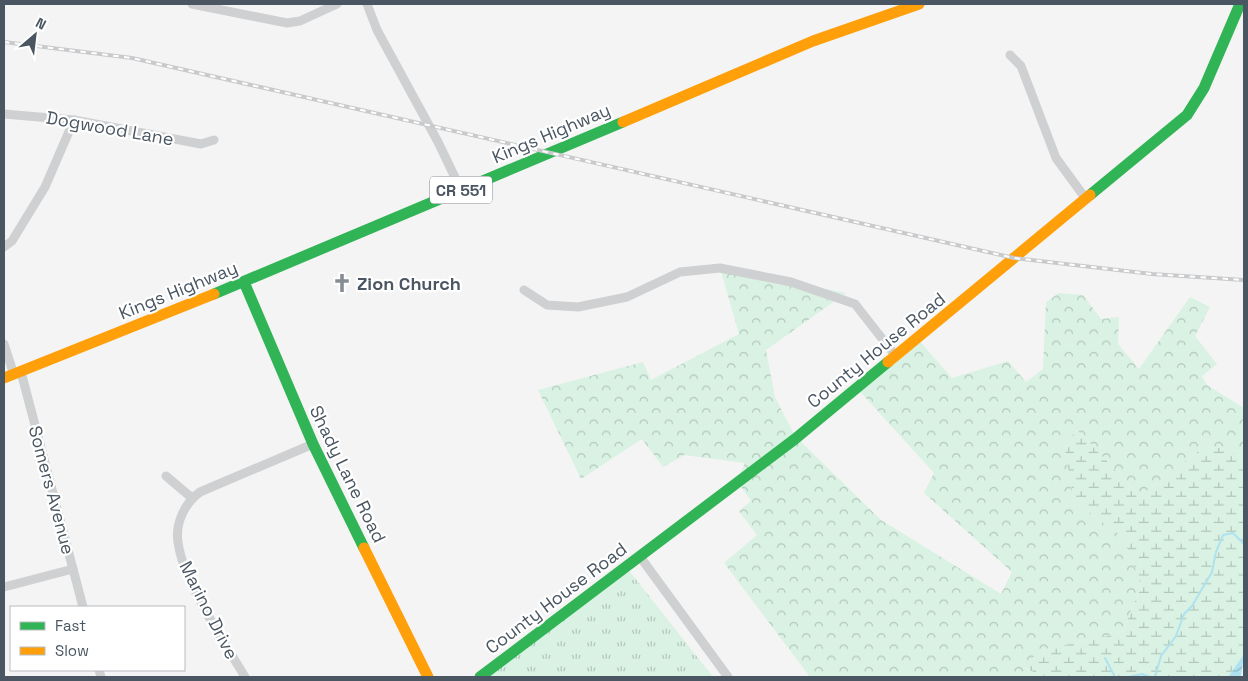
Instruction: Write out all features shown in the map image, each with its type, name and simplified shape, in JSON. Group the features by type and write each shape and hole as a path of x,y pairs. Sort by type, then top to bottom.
{"street":[{"path":"192,4 287,23 300,21 336,4"},
{"path":"367,4 377,30 438,142 460,190"},
{"name":"Kings Highway","path":"13,375 244,282 813,41 919,4"},
{"name":"County House Road","path":"480,677 640,558 795,439 1160,139 1190,111 1204,88 1240,4"},
{"path":"1010,54 1021,66 1056,158 1086,199"},
{"name":"Dogwood Lane","path":"4,114 74,120 201,144 214,140"},
{"path":"4,247 12,241 45,187 74,120"},
{"path":"524,290 548,304 578,307 627,298 680,272 720,268 791,282 855,304 895,355"},
{"name":"Shady Lane Road","path":"244,282 313,444 428,677"},
{"name":"Somers Avenue","path":"4,344 83,606"},
{"path":"166,476 192,498 222,481 313,444"},
{"name":"Marino Drive","path":"192,498 183,511 180,522 177,541 180,552 193,586 245,677"},
{"path":"640,558 728,677"},
{"path":"4,587 73,569"}],"green space":[{"path":"720,268 846,293 766,350 775,397 795,436 881,520 1001,594 1012,572 924,493 934,473 855,386 916,337 952,378 1008,361 1026,382 1043,369 1046,302 1059,293 1083,295 1101,319 1119,317 1118,344 1139,369 1190,297 1210,307 1195,336 1217,364 1202,376 1207,385 1244,408 1244,461 1224,448 1204,447 1140,496 1077,430 1064,445 1074,501 1122,536 1142,584 1122,633 1041,650 1024,668 1044,677 810,677 724,563 757,535 739,511 751,501 737,481 745,463 684,455 663,467 642,439 581,479 538,390 643,362 651,380 739,334"},
{"path":"1077,430 1140,496 1204,447 1224,448 1244,461 1244,654 1228,677 1044,677 1023,667 1041,650 1122,633 1142,584 1122,536 1074,501 1064,445"},
{"path":"627,568 713,677 477,677"}],"water":[{"path":"1244,654 1241,677 1228,677"}],"waterway":[{"path":"1155,677 1161,656 1176,636 1184,614 1192,606 1212,572 1216,552 1223,535 1233,533 1244,544"},
{"path":"1105,658 1115,677"},
{"path":"1129,677 1142,674 1150,677"}],"railway":[{"path":"4,42 132,58 1014,258 1152,274 1244,280"}],"traffic: fast":[{"path":"1090,195 1187,115 1204,88 1240,4"},
{"path":"214,294 623,122"},
{"path":"244,282 313,444 364,548"},
{"path":"480,677 795,439 888,362"}],"traffic: slow":[{"path":"623,122 813,41 919,4"},
{"path":"888,362 1090,195"},
{"path":"4,378 214,294"},
{"path":"364,548 428,677"}],"place":[{"name":"Zion Church","path":"342,283"}]}
